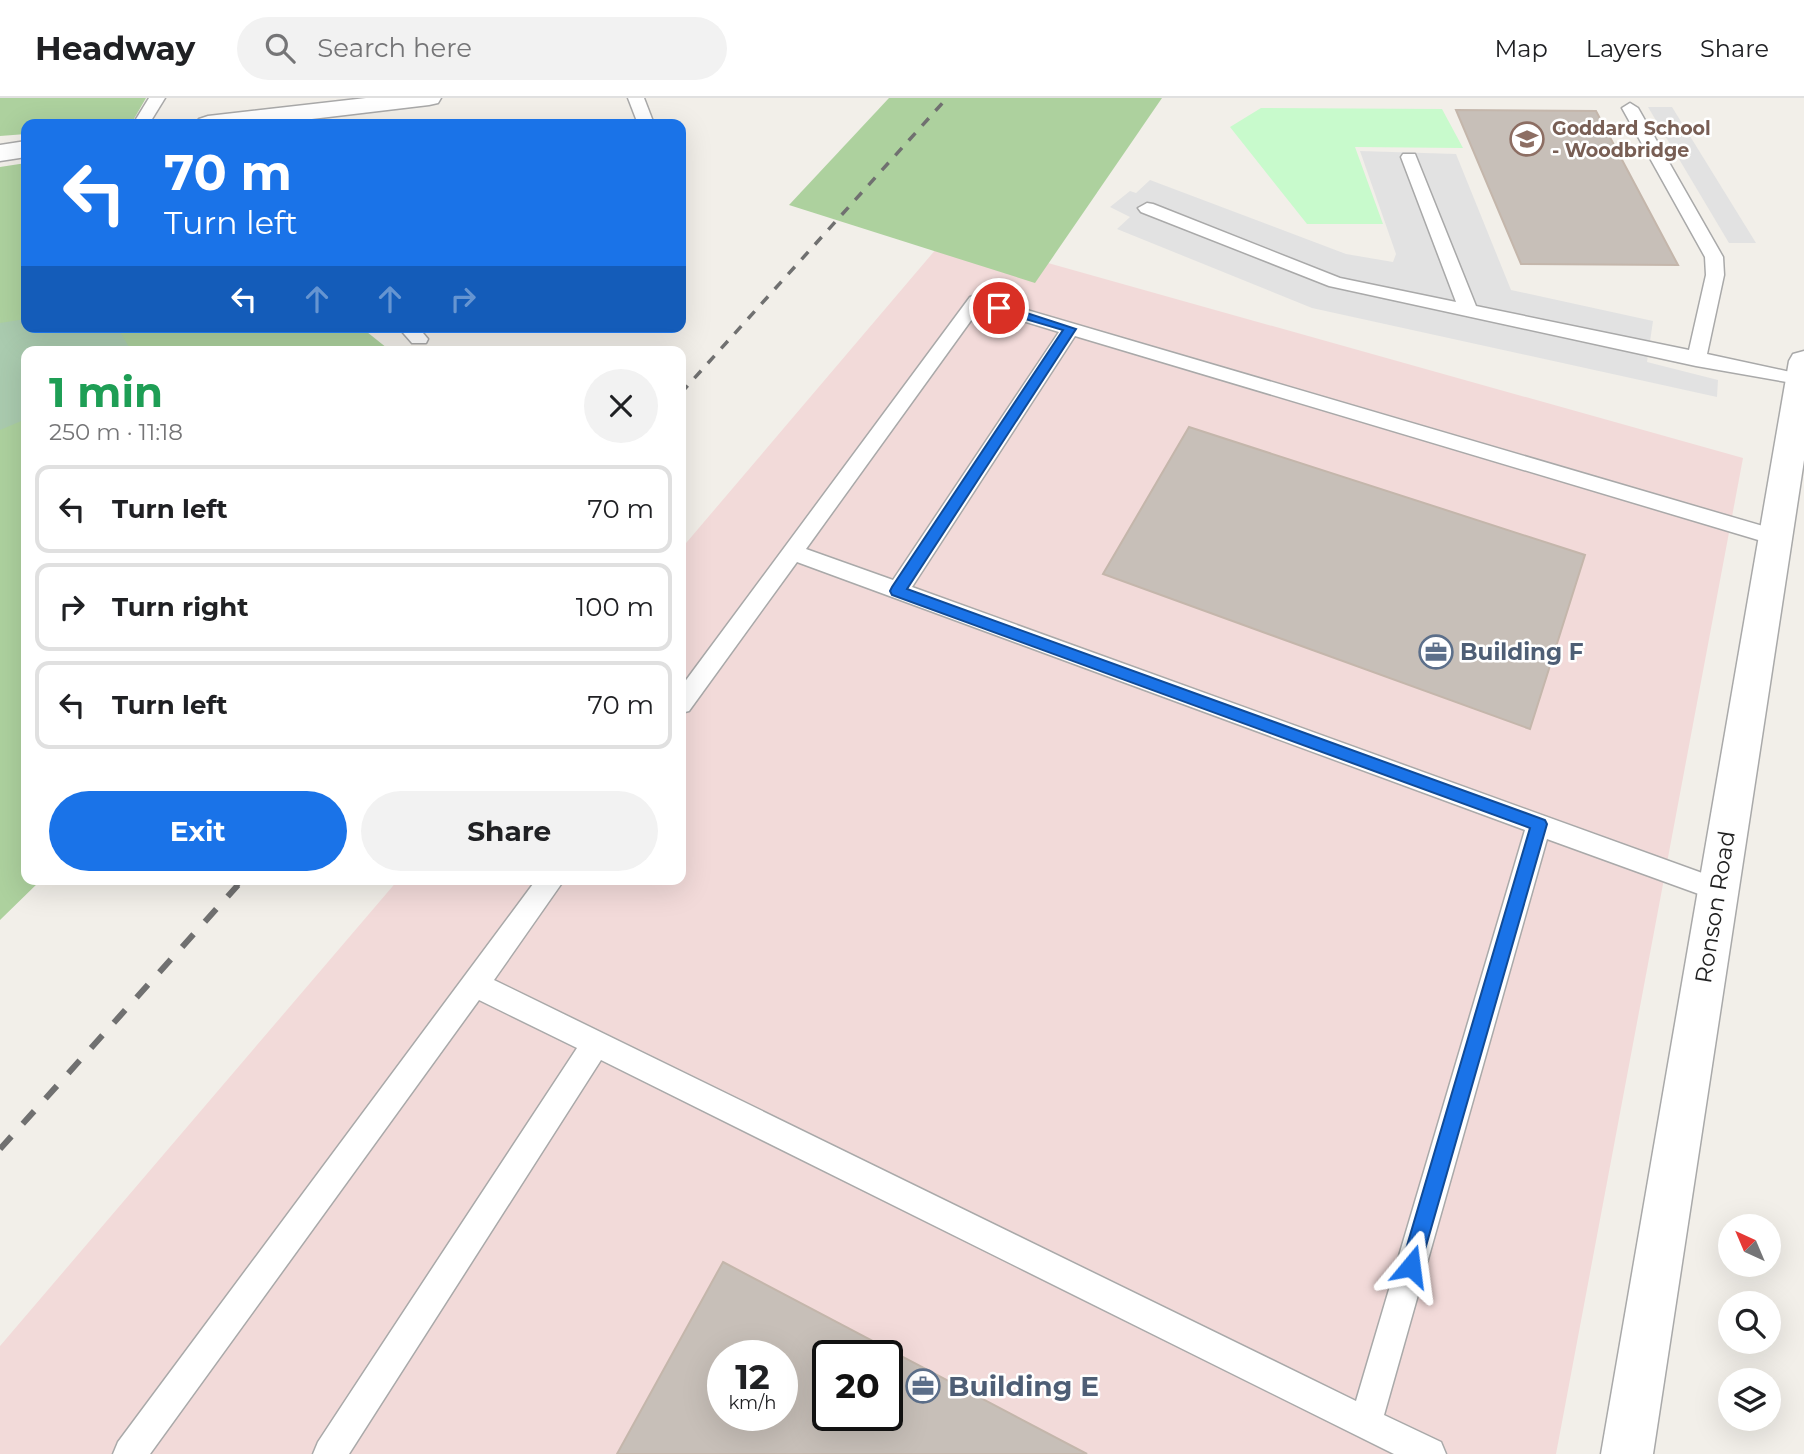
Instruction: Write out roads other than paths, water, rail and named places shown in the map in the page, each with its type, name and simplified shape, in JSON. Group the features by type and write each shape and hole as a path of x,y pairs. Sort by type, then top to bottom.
{"street":[{"path":"250,119 429,98"},
{"path":"0,153 21,150"},
{"name":"Ronson Road","path":"1627,1454 1802,370"}],"lane":[{"path":"144,119 157,98"},
{"path":"636,98 644,119"},
{"path":"1630,108 1714,257 1715,275 1696,360"},
{"path":"1409,157 1469,311"},
{"path":"1147,208 1335,282 1696,360 1802,370"},
{"path":"686,697 976,301 1775,537"},
{"path":"898,591 1070,329"},
{"path":"792,552 1718,890"},
{"path":"1366,1422 1539,824"},
{"path":"130,1454 547,885"},
{"path":"475,984 1429,1454"},
{"path":"330,1454 596,1043"}],"railway":[{"path":"686,387 947,98"},
{"path":"0,1149 238,885"}],"place":[{"name":"Goddard School - Woodbridge","path":"1527,139"},
{"name":"Building F","path":"1436,652"},
{"name":"Building E","path":"923,1386"}]}
